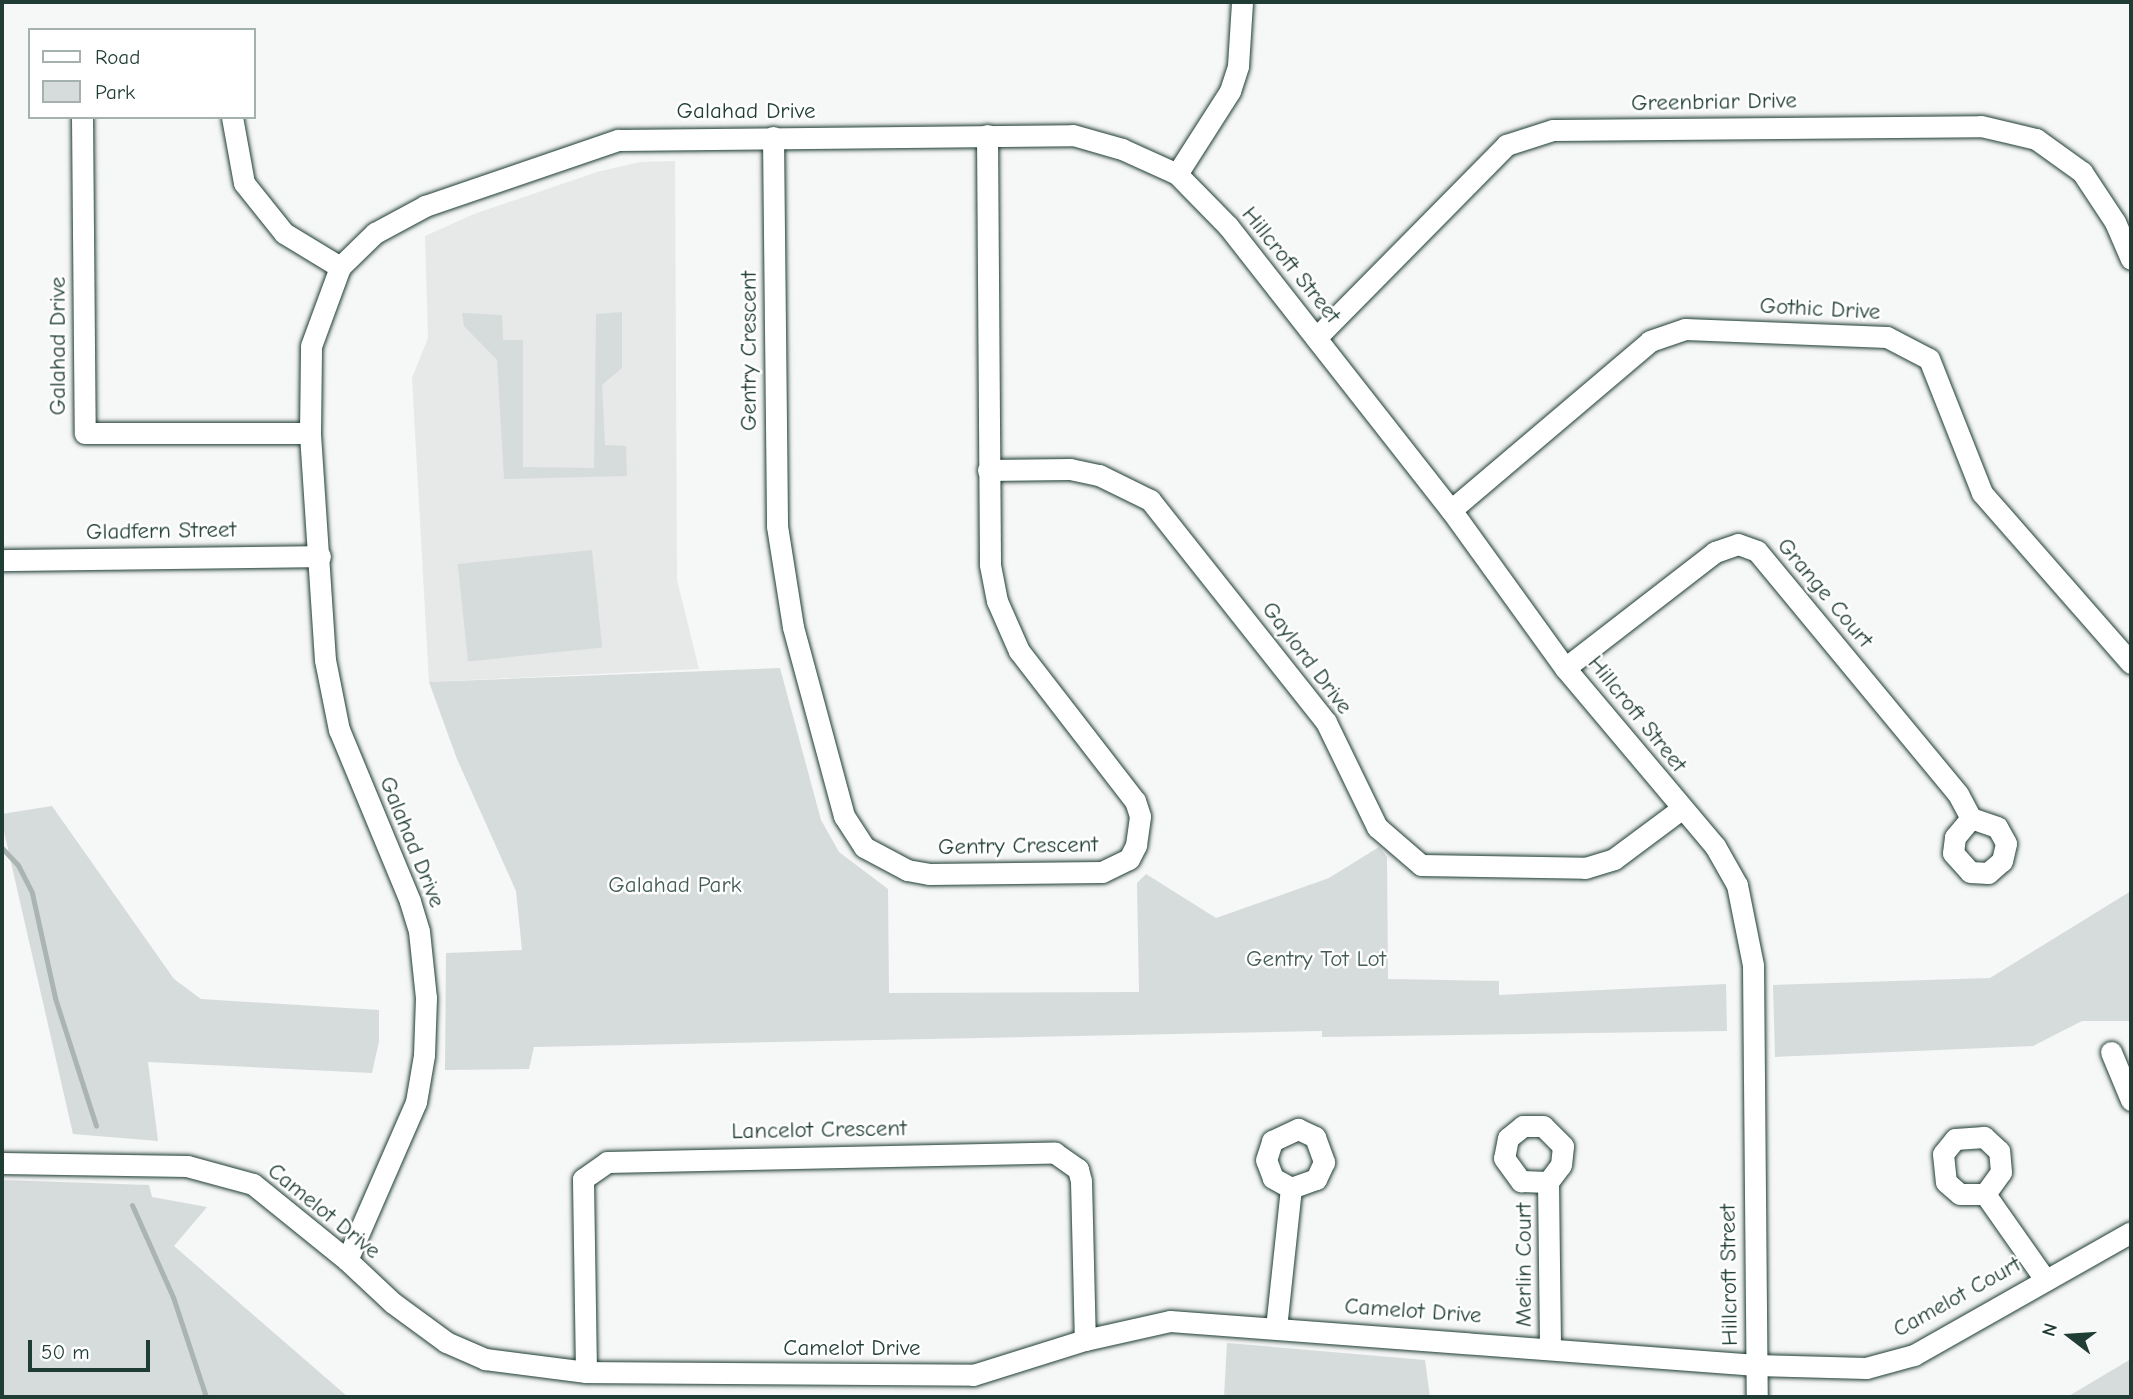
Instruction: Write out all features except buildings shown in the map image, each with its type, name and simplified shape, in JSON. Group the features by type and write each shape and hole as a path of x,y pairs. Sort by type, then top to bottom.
{"street":[{"path":"1177,174 1230,91 1238,66 1242,2"},
{"name":"Galahad Drive","path":"82,119 85,433 310,433"},
{"path":"232,119 244,183 284,233 340,267"},
{"name":"Greenbriar Drive","path":"1316,338 1506,145 1553,130 1981,125 2036,139 2082,172 2115,222 2131,259"},
{"name":"Gentry Crescent","path":"774,137 777,526 793,627 844,816 864,847 877,857 929,874 1102,872 1117,868 1129,859 1136,845 1140,816 1135,801 1007,630 990,564 987,135"},
{"name":"Galahad Drive","path":"347,1260 416,1102 424,1055 426,998 419,932 410,901 333,706 323,641 320,556 310,433 311,346 340,267 375,233 425,205 618,141 1073,135 1122,149 1177,174"},
{"name":"Hillcroft Street","path":"1177,174 1228,226 1451,510 1565,667 1681,809 1715,846 1737,885 1747,921 1753,965 1756,1397"},
{"name":"Gothic Drive","path":"1451,510 1650,341 1685,329 1887,337 1929,359 1982,493 2129,654"},
{"name":"Gaylord Drive","path":"988,470 1070,469 1099,475 1150,499 1326,722 1377,827 1421,864 1585,868 1614,859 1681,809"},
{"name":"Grange Court","path":"1565,667 1715,552 1738,544 1757,551 1958,794 1971,818"},
{"name":"Gladfern Street","path":"2,560 320,556"},
{"path":"2111,1052 2131,1100"},
{"name":"Lancelot Crescent","path":"586,1372 583,1180 607,1162 1055,1153 1078,1169 1081,1181 1085,1340"},
{"name":"Camelot Drive","path":"2,1163 187,1166 253,1184 347,1260 393,1303 446,1342 485,1359 586,1372 973,1375 1085,1340 1170,1321 1756,1365"},
{"name":"Merlin Court","path":"1548,1182 1550,1348"},
{"path":"1276,1328 1291,1188"},
{"path":"1985,1194 2044,1278"},
{"name":"Camelot Court","path":"1756,1365 1866,1368 1914,1355 2044,1278 2131,1232"}],"shaded area":[{"path":"675,161 677,580 699,669 429,682 412,378 428,338 425,236 474,214 597,172 640,162"}],"green space":[{"path":"622,312 622,368 602,385 605,445 626,446 627,476 504,479 497,360 464,326 462,313 502,315 503,340 523,340 523,467 594,468 596,314"},
{"path":"592,550 602,647 468,662 458,564"},
{"name":"Galahad Park","path":"780,668 821,820 839,852 888,889 889,993 1139,992 1137,883 1146,874 1216,918 1329,878 1379,847 1387,857 1388,979 1499,981 1499,995 1726,984 1727,1031 1322,1037 1322,1031 534,1047 529,1069 445,1070 446,953 522,950 516,891 457,759 429,682"},
{"path":"52,806 174,979 201,999 379,1010 379,1041 372,1073 148,1062 158,1141 73,1134 2,823 2,814"},
{"path":"2131,891 2131,1021 2082,1021 2033,1046 1775,1057 1773,985 1990,978"},
{"path":"2,1180 149,1185 152,1197 207,1207 174,1246 348,1397 2,1397"},
{"path":"1227,1343 1425,1360 1430,1397 1224,1397"},
{"path":"2131,1359 2131,1397 2067,1397"}],"waterway":[{"path":"2,848 18,865 32,893 55,998 96,1126"},
{"path":"132,1205 173,1297 206,1397"}],"park label":[{"name":"Gentry Tot Lot","path":"1316,959"}]}
